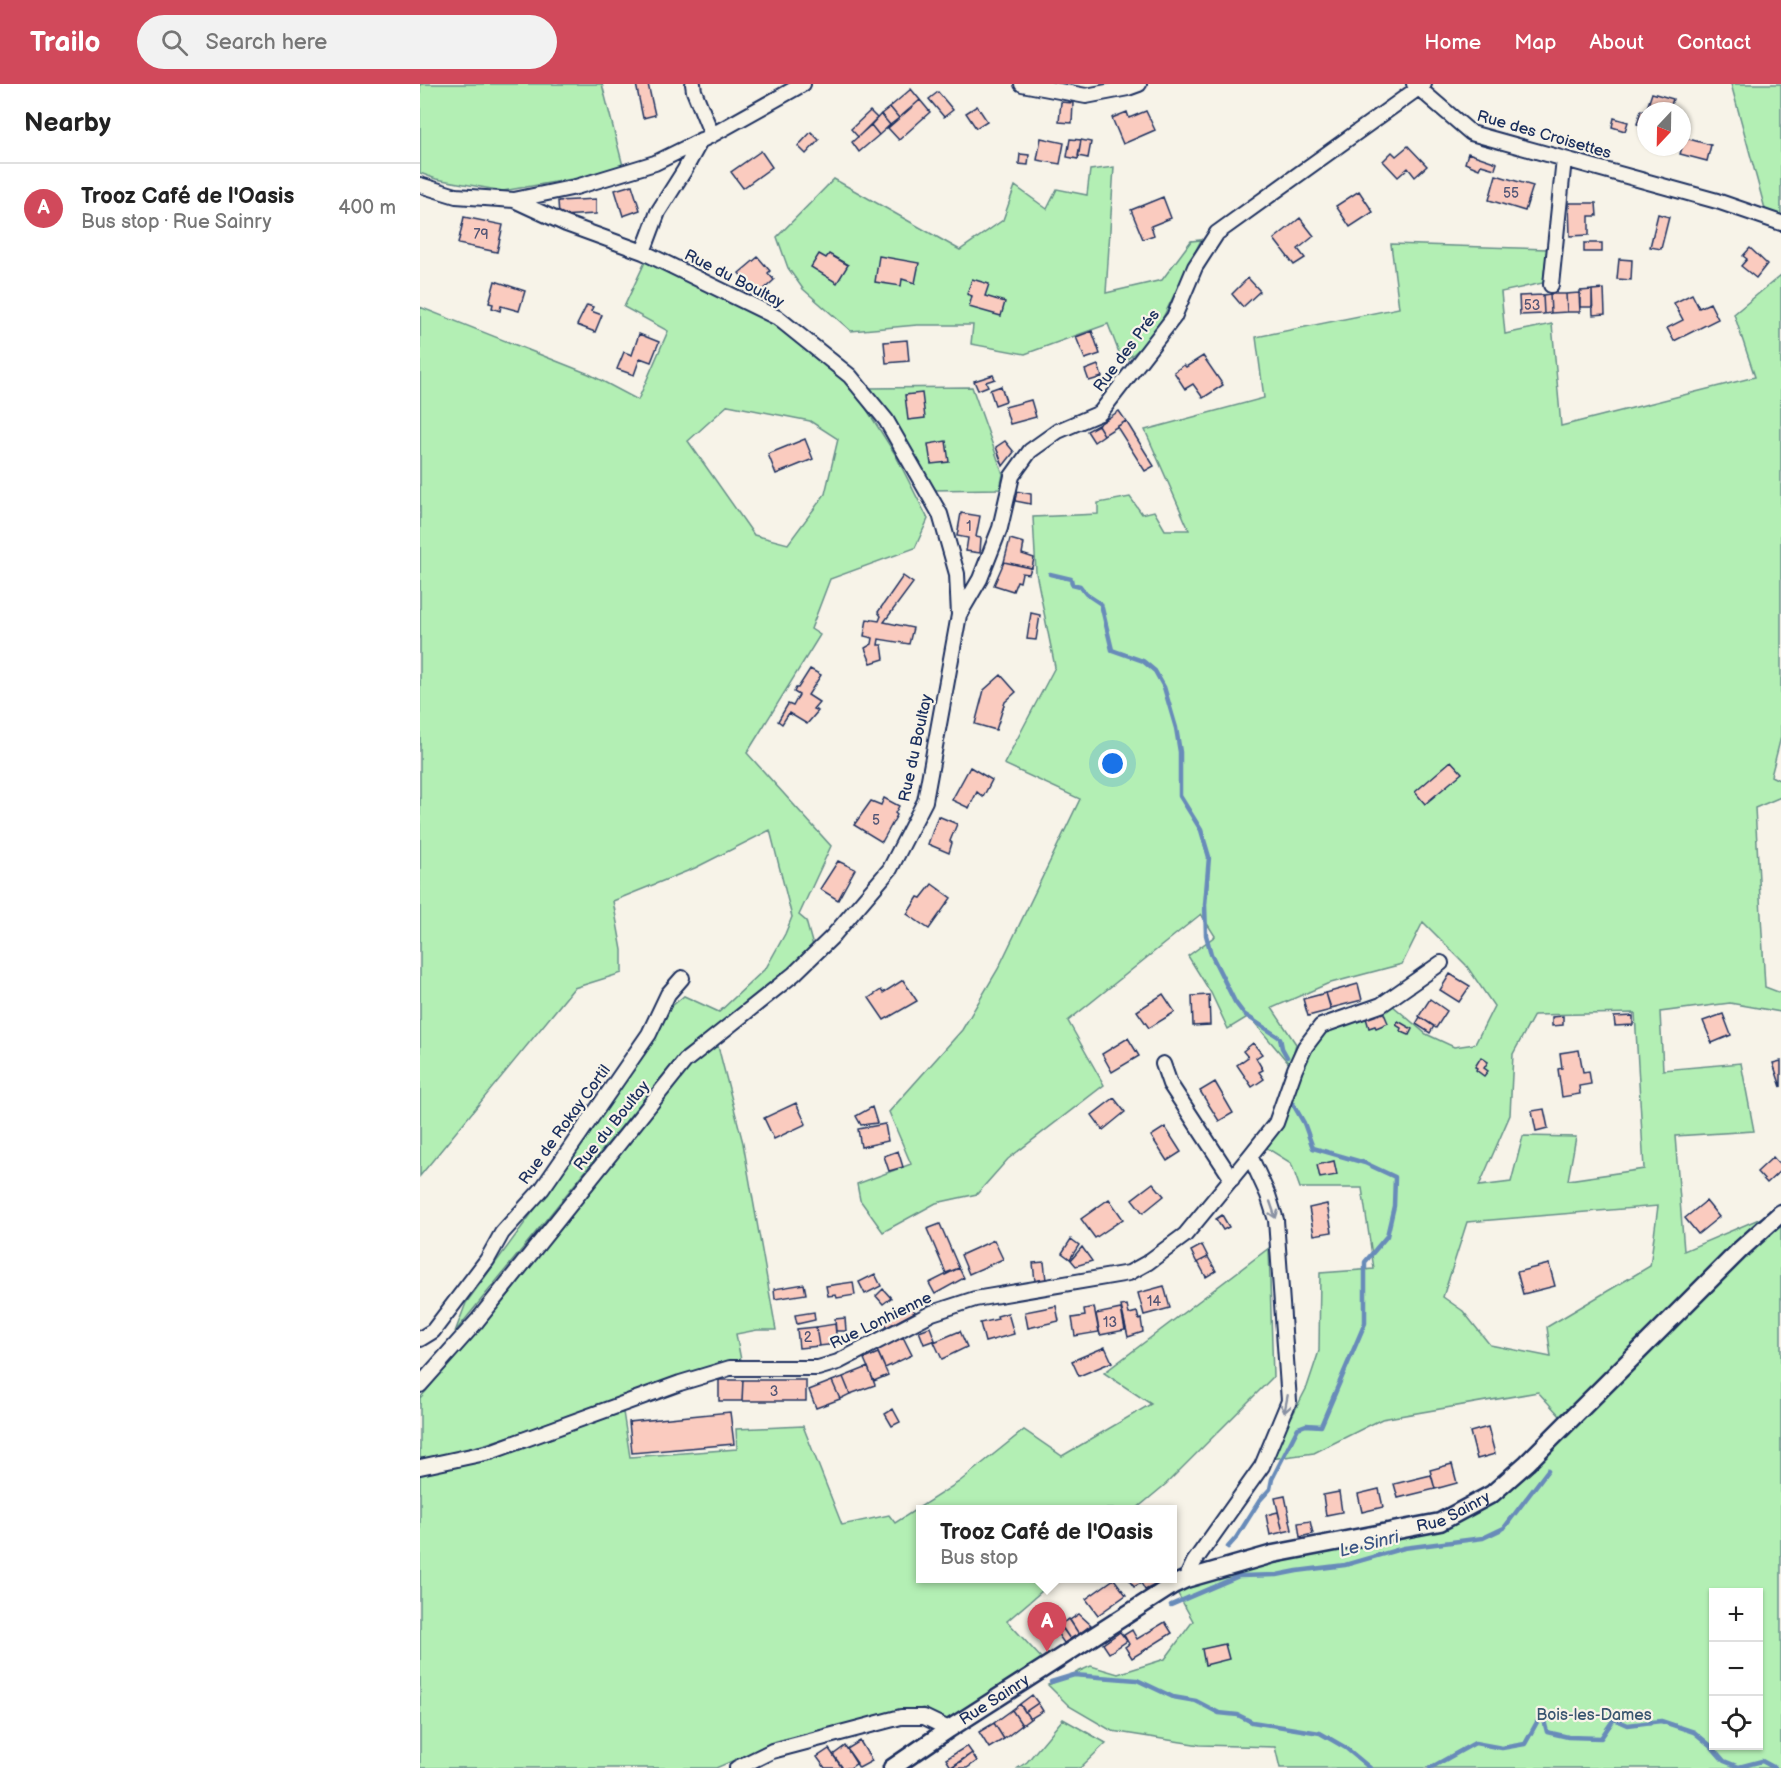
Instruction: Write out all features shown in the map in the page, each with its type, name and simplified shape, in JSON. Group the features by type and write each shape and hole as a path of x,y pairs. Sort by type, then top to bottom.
{"street":[{"path":"643,252 658,212 706,138 693,84"},
{"path":"420,185 456,196 514,200 576,187 655,163 706,138 803,84"},
{"path":"1022,84 1086,96 1139,84"},
{"name":"Rue des Croisettes","path":"1419,86 1471,133 1717,201 1781,223"},
{"name":"Rue des Prés","path":"959,615 980,579 996,538 1012,476 1030,451 1058,431 1100,413 1174,317 1195,267 1217,233 1419,86"},
{"path":"1551,285 1564,159"},
{"name":"Rue du Boultay","path":"420,1385 477,1321 685,1061 794,974 832,938 890,869 925,801 959,615 957,573 940,514 886,420 850,376 778,318 643,252 566,224 514,200"},
{"name":"Rue Lonhienne","path":"420,1467 490,1452 680,1383 730,1368 818,1368 838,1362 932,1313 975,1299 1129,1273 1147,1263 1185,1234 1276,1123 1305,1047 1321,1026 1381,1005 1441,963"},
{"name":"Rue de Rokay Cortil","path":"420,1339 433,1331 487,1260 502,1233 542,1189 649,1034 668,994 682,978"},
{"path":"1163,1064 1170,1084 1232,1179"},
{"path":"1186,1579 1194,1562 1262,1466 1289,1401 1276,1220 1268,1195 1250,1156"},
{"name":"Rue Sainry","path":"892,1768 1173,1585 1186,1579 1273,1554 1440,1522 1492,1494 1527,1463 1741,1249 1781,1213"},
{"path":"737,1768 772,1750 901,1717 924,1718 949,1729"}],"green space":[{"path":"420,84 602,84 624,170 503,191 436,179 420,173"},
{"path":"1731,84 1781,84 1781,220 1765,209"},
{"path":"1114,167 1106,293 1162,280 1191,241 1201,240 1154,336 1123,363 1108,324 1025,354 971,344 973,325 917,325 851,331 803,289 788,268 777,237 834,179 960,250 1003,220 1015,186 1047,209 1057,189 1087,195 1090,170"},
{"path":"1391,244 1547,249 1543,283 1501,292 1505,334 1552,324 1561,426 1755,377 1734,314 1781,275 1781,737 1771,776 1781,781 1781,797 1755,808 1765,987 1781,993 1781,1012 1730,1003 1660,1012 1663,1070 1741,1063 1754,1131 1675,1136 1684,1251 1766,1216 1728,1257 1560,1416 1538,1392 1382,1419 1314,1453 1270,1459 1307,1387 1319,1351 1320,1273 1374,1269 1362,1188 1300,1188 1291,1163 1262,1145 1300,1071 1324,1032 1392,1005 1426,1034 1454,1047 1475,1044 1494,1006 1466,965 1423,922 1402,964 1327,984 1272,1008 1296,1044 1290,1065 1249,1016 1228,1029 1211,993 1188,956 1215,936 1201,914 1068,1021 1104,1085 1008,1159 977,1194 936,1203 883,1232 860,1200 857,1184 911,1164 889,1112 962,1030 998,969 1080,799 1004,764 1055,667 1036,573 1033,517 1098,514 1098,503 1130,497 1142,514 1154,511 1165,530 1189,530 1145,430 1264,398 1256,337 1399,308","holes":["1635,1013 1644,1169 1568,1180 1576,1137 1523,1136 1511,1182 1479,1186 1510,1115 1513,1054 1534,1015","1658,1206 1650,1266 1547,1327 1551,1357 1490,1345 1463,1311 1443,1297 1467,1222"]},
{"path":"646,260 775,321 847,378 895,454 928,519 915,548 830,579 811,629 820,635 747,753 831,846 799,915 806,921 813,946 757,998 681,1053 455,1332 466,1303 551,1187 637,1062 661,1025 666,1011 684,996 719,1012 766,968 792,917 770,830 695,868 613,901 622,950 622,973 574,988 420,1176 420,307 589,374 638,400 668,331 624,307","holes":["728,405 810,421 838,439 825,494 788,544 754,535 688,441"]},
{"path":"972,387 1003,474 1000,489 932,490 869,388"},
{"path":"718,1046 743,1143 776,1330 757,1330 736,1334 741,1360 680,1375 514,1435 444,1457 420,1458 420,1398 510,1293 609,1163 698,1055"},
{"name":"Bois-les-Dames","path":"1781,1218 1781,1768 1280,1768 1275,1747 1200,1745 1112,1731 1069,1706 1048,1685 1091,1666 1118,1674 1165,1659 1193,1621 1173,1585 1440,1522 1492,1494"},
{"path":"1269,1248 1273,1377 1166,1484 1141,1505 923,1505 959,1482 1024,1430 1062,1456 1151,1404 1104,1373"},
{"path":"623,1412 630,1457 737,1449 736,1429 803,1426 842,1525 889,1515 895,1523 916,1510 916,1583 1051,1583 1007,1621 1044,1661 948,1722 923,1708 774,1743 716,1768 420,1768 420,1474 482,1461"},
{"path":"1063,1719 1106,1743 1080,1768 1018,1768 1027,1762"}],"building":[{"path":"636,84 648,84 655,115 643,118"},
{"path":"911,89 920,100 899,118 890,107"},
{"path":"938,92 953,110 944,117 929,99"},
{"path":"1652,93 1673,99 1672,102 1649,102"},
{"path":"920,100 930,112 899,140 888,128"},
{"path":"1061,102 1073,103 1072,123 1059,122"},
{"path":"977,106 987,121 976,128 966,113"},
{"path":"890,107 899,118 890,125 881,114"},
{"path":"870,111 877,118 858,137 851,129"},
{"path":"1146,111 1155,130 1123,144 1112,118 1127,112 1129,118"},
{"path":"881,114 890,125 879,135 871,125"},
{"path":"1614,118 1628,122 1625,131 1612,127"},
{"path":"871,125 879,135 859,152 852,142"},
{"path":"811,132 819,140 806,154 798,146"},
{"path":"1041,138 1064,143 1060,164 1037,160"},
{"path":"1070,139 1081,140 1078,159 1067,157"},
{"path":"1081,140 1091,142 1088,158 1078,156"},
{"path":"1691,140 1711,145 1707,161 1688,156 1691,156"},
{"path":"1408,146 1427,166 1415,177 1408,168 1398,177 1383,161 1392,152 1396,156"},
{"path":"761,151 772,167 743,188 731,172"},
{"path":"1468,153 1497,163 1495,169 1481,165 1479,169 1465,163"},
{"path":"1020,154 1029,155 1028,165 1019,164"},
{"path":"1496,175 1533,186 1525,211 1489,200"},
{"path":"632,185 640,210 623,216 615,190"},
{"path":"1359,191 1373,212 1350,227 1336,206"},
{"path":"1163,197 1171,218 1151,226 1154,235 1143,239 1131,210"},
{"path":"596,199 596,214 559,216 558,201"},
{"path":"1569,203 1596,203 1597,216 1589,216 1589,235 1570,236"},
{"path":"1658,214 1669,217 1661,249 1650,247"},
{"path":"464,217 503,225 497,252 458,244"},
{"path":"1300,218 1314,236 1298,249 1305,258 1294,265 1274,239"},
{"path":"1584,243 1602,243 1602,252 1584,252"},
{"path":"1750,248 1767,264 1756,278 1741,266 1747,259 1743,256"},
{"path":"819,254 826,258 829,254 848,265 837,283 811,267"},
{"path":"879,256 919,263 915,283 902,279 901,286 875,282"},
{"path":"758,257 770,271 768,273 774,280 760,293 753,285 751,287 739,273"},
{"path":"1619,259 1632,260 1631,280 1617,279"},
{"path":"1248,278 1260,291 1243,307 1232,294"},
{"path":"972,279 989,284 985,296 1005,302 1001,316 969,307 972,296 967,294"},
{"path":"495,281 525,291 519,311 501,306 500,311 492,308 493,304 489,303"},
{"path":"1604,289 1605,314 1593,315 1592,290"},
{"path":"1592,290 1592,307 1580,307 1580,291"},
{"path":"1579,293 1580,312 1567,312 1566,294"},
{"path":"1550,294 1566,294 1567,312 1551,313"},
{"path":"1550,294 1551,313 1544,314 1543,295"},
{"path":"1692,294 1699,308 1710,303 1718,319 1674,341 1667,328 1683,320 1674,303"},
{"path":"1543,295 1544,314 1520,315 1519,296"},
{"path":"587,305 593,307 591,311 602,315 595,332 577,325"},
{"path":"1092,331 1100,354 1085,359 1076,337"},
{"path":"639,334 659,342 651,362 640,358 634,375 617,369 624,352 632,355"},
{"path":"907,340 909,361 886,363 884,342"},
{"path":"1203,356 1223,385 1203,398 1193,384 1185,389 1174,372"},
{"path":"1098,365 1102,377 1089,381 1085,370"},
{"path":"993,375 995,379 986,382 988,386 978,390 974,381"},
{"path":"1001,386 1006,401 995,405 990,390"},
{"path":"922,393 925,418 908,420 905,395"},
{"path":"1031,400 1036,417 1010,424 1005,407"},
{"path":"1119,411 1126,421 1104,435 1098,425"},
{"path":"1126,421 1154,466 1145,471 1117,427"},
{"path":"1098,425 1104,435 1094,442 1087,431"},
{"path":"805,439 813,459 776,474 768,454"},
{"path":"946,441 949,462 931,464 928,444"},
{"path":"1005,441 1014,452 1003,466 996,447"},
{"path":"1016,491 1031,494 1031,504 1015,501"},
{"path":"961,513 980,516 976,537 981,538 980,553 966,551 968,538 957,536"},
{"path":"1010,539 1024,543 1022,554 1034,558 1032,568 1004,562"},
{"path":"1004,562 1031,568 1029,574 1022,573 1020,582 1017,581 1013,591 994,585"},
{"path":"903,576 913,583 884,622 913,628 909,644 879,639 878,645 882,645 884,659 871,663 865,648 872,644 873,638 864,636 867,619 879,621 881,616 878,612"},
{"path":"1031,613 1040,615 1036,640 1027,639"},
{"path":"810,669 821,675 808,695 819,702 813,709 818,711 807,724 789,713 782,724 778,721 788,704 793,706 799,695 794,692"},
{"path":"1001,675 1016,692 1005,702 996,730 975,724 984,690"},
{"path":"1451,761 1462,773 1425,804 1415,792"},
{"path":"970,767 992,780 983,797 977,792 969,808 952,800"},
{"path":"884,798 899,806 895,813 897,815 882,842 854,825 871,801 881,805"},
{"path":"938,816 957,824 950,841 952,843 949,853 928,844"},
{"path":"838,861 855,869 838,900 820,889"},
{"path":"932,884 951,898 929,929 907,914 918,897 921,898"},
{"path":"1450,974 1470,986 1459,1002 1440,990"},
{"path":"903,980 917,1001 884,1020 869,998 881,990 883,993"},
{"path":"1358,984 1362,1000 1331,1008 1326,993"},
{"path":"1326,993 1331,1010 1308,1016 1303,999"},
{"path":"1163,994 1175,1012 1149,1028 1137,1011"},
{"path":"1209,995 1210,1025 1193,1026 1192,996"},
{"path":"1430,999 1447,1011 1436,1028 1419,1016"},
{"path":"1382,1009 1388,1023 1369,1028 1366,1018"},
{"path":"1723,1014 1731,1035 1712,1043 1703,1021"},
{"path":"1563,1016 1563,1025 1552,1026 1552,1017"},
{"path":"1633,1016 1633,1025 1615,1026 1614,1017"},
{"path":"1420,1017 1434,1026 1430,1033 1416,1024"},
{"path":"1398,1021 1412,1029 1409,1035 1400,1031 1401,1028 1396,1025"},
{"path":"1128,1038 1139,1056 1112,1072 1102,1054"},
{"path":"1253,1043 1262,1054 1256,1058 1263,1070 1259,1072 1264,1079 1252,1087 1237,1065 1248,1057 1243,1051"},
{"path":"1579,1050 1583,1072 1589,1071 1591,1084 1579,1086 1580,1094 1562,1097 1558,1069 1562,1068 1560,1053"},
{"path":"1481,1057 1488,1062 1484,1068 1488,1071 1484,1076 1475,1067"},
{"path":"1781,1061 1781,1087 1773,1063"},
{"path":"1215,1082 1233,1113 1219,1121 1200,1091"},
{"path":"1114,1098 1125,1112 1103,1130 1092,1115"},
{"path":"796,1103 806,1124 774,1139 764,1118"},
{"path":"872,1107 877,1123 861,1125 856,1116"},
{"path":"1544,1109 1548,1128 1536,1131 1532,1111"},
{"path":"885,1124 888,1141 861,1147 858,1129"},
{"path":"1165,1127 1181,1152 1167,1161 1151,1136"},
{"path":"898,1151 903,1167 889,1171 884,1156"},
{"path":"1773,1157 1781,1166 1781,1170 1767,1183 1757,1172"},
{"path":"1334,1161 1337,1175 1320,1178 1317,1165"},
{"path":"1153,1183 1164,1196 1143,1213 1132,1199"},
{"path":"1109,1199 1123,1219 1095,1238 1081,1219"},
{"path":"1706,1201 1719,1217 1698,1234 1685,1218"},
{"path":"1327,1204 1332,1232 1314,1235 1309,1208"},
{"path":"1222,1215 1229,1227 1223,1230 1216,1219"},
{"path":"940,1224 959,1268 946,1273 927,1229"},
{"path":"1071,1239 1079,1245 1070,1259 1062,1253"},
{"path":"994,1240 1003,1259 969,1274 961,1255"},
{"path":"1202,1245 1208,1257 1197,1263 1191,1251"},
{"path":"1082,1247 1092,1261 1076,1266 1071,1260"},
{"path":"1208,1257 1216,1271 1206,1277 1198,1262"},
{"path":"1044,1262 1046,1280 1035,1281 1033,1263"},
{"path":"1549,1264 1555,1286 1523,1294 1517,1272"},
{"path":"959,1268 964,1278 935,1294 929,1283"},
{"path":"875,1274 881,1286 865,1294 859,1282"},
{"path":"853,1282 855,1295 837,1298 836,1295 828,1296 826,1286"},
{"path":"804,1284 806,1294 775,1299 774,1289"},
{"path":"1164,1286 1170,1308 1144,1315 1138,1293"},
{"path":"883,1289 891,1298 883,1304 876,1296"},
{"path":"909,1301 915,1312 887,1327 881,1317"},
{"path":"1127,1305 1129,1314 1137,1312 1139,1320 1141,1319 1143,1332 1128,1337 1121,1306"},
{"path":"1056,1306 1059,1321 1028,1328 1025,1312"},
{"path":"1094,1307 1099,1332 1075,1336 1072,1318 1085,1316 1084,1309"},
{"path":"1121,1309 1125,1330 1100,1335 1096,1314"},
{"path":"814,1312 815,1320 797,1324 795,1315"},
{"path":"1008,1313 1014,1334 985,1342 980,1323 998,1319 997,1316"},
{"path":"845,1318 846,1331 836,1331 835,1319"},
{"path":"835,1324 837,1344 819,1346 816,1327"},
{"path":"816,1327 819,1346 799,1348 797,1329"},
{"path":"930,1327 935,1340 924,1344 919,1331"},
{"path":"960,1331 967,1347 942,1359 934,1342"},
{"path":"903,1337 912,1355 885,1368 877,1350"},
{"path":"1105,1347 1112,1362 1079,1376 1072,1361"},
{"path":"878,1353 888,1375 874,1381 864,1359"},
{"path":"868,1367 875,1385 850,1394 843,1377"},
{"path":"843,1377 850,1394 840,1399 832,1381"},
{"path":"719,1380 743,1380 742,1401 719,1401"},
{"path":"743,1380 806,1380 806,1401 742,1401"},
{"path":"832,1381 840,1399 816,1408 809,1390"},
{"path":"893,1409 900,1422 892,1426 885,1414"},
{"path":"730,1412 734,1444 632,1453 629,1422"},
{"path":"1488,1427 1495,1454 1477,1459 1470,1432"},
{"path":"1452,1464 1457,1483 1435,1489 1430,1470"},
{"path":"1431,1475 1435,1489 1398,1498 1394,1484"},
{"path":"1379,1489 1383,1507 1362,1512 1358,1494"},
{"path":"1339,1492 1342,1512 1326,1515 1323,1495"},
{"path":"1285,1496 1292,1530 1283,1532 1275,1498"},
{"path":"1278,1512 1283,1532 1270,1535 1266,1515"},
{"path":"1310,1521 1313,1534 1300,1537 1298,1523"},
{"path":"1108,1583 1117,1583 1126,1595 1098,1615 1086,1599"},
{"path":"1141,1583 1156,1583 1157,1584 1145,1590"},
{"path":"1079,1614 1091,1625 1079,1634 1070,1620"},
{"path":"1043,1617 1050,1623 1042,1632 1035,1626"},
{"path":"1069,1619 1079,1634 1070,1639 1060,1624"},
{"path":"1165,1622 1172,1633 1132,1658 1125,1647 1129,1644 1124,1635 1132,1630 1137,1639"},
{"path":"1063,1629 1070,1639 1064,1643 1057,1633"},
{"path":"1120,1632 1127,1641 1109,1653 1103,1644"},
{"path":"1225,1644 1229,1659 1205,1665 1202,1649"},
{"path":"1032,1695 1038,1703 1025,1712 1020,1704"},
{"path":"1038,1703 1043,1711 1030,1719 1025,1712"},
{"path":"1020,1704 1030,1719 1022,1725 1012,1710"},
{"path":"1012,1710 1022,1725 1004,1739 994,1723"},
{"path":"994,1723 1004,1739 989,1748 979,1732"},
{"path":"860,1741 872,1761 859,1768 847,1749"},
{"path":"845,1746 857,1763 850,1768 842,1768 833,1755"},
{"path":"967,1746 972,1753 951,1767 946,1759"},
{"path":"829,1749 841,1768 825,1768 817,1757"},
{"path":"972,1753 977,1761 967,1768 952,1768"}],"waterway":[{"path":"1050,574 1071,579 1072,584 1080,586 1086,594 1101,604 1112,650 1143,661 1155,671 1164,687 1176,728 1180,752 1180,796 1201,830 1209,857 1205,905 1206,935 1211,954 1235,1002 1244,1014 1280,1038 1287,1057"},
{"path":"1228,1547 1270,1489 1272,1479 1298,1428 1306,1425 1321,1426 1365,1323 1365,1262 1387,1236 1394,1206 1395,1177 1365,1163 1313,1148 1304,1123 1293,1104"},
{"name":"Le Sinri","path":"1171,1605 1239,1576 1277,1575 1345,1565 1404,1548 1483,1538 1504,1528 1548,1470"},
{"path":"1051,1682 1074,1675 1137,1680 1173,1697 1196,1701 1219,1713 1238,1715 1252,1722 1320,1733 1346,1748 1370,1768"},
{"path":"1430,1768 1475,1743 1502,1748 1525,1744 1542,1713 1547,1732 1568,1737 1601,1738 1614,1719 1628,1725 1661,1721 1694,1732 1724,1761 1739,1767 1762,1761 1775,1768"}],"place":[{"name":"Trooz Café de l'Oasis","path":"1047,1652"}]}
